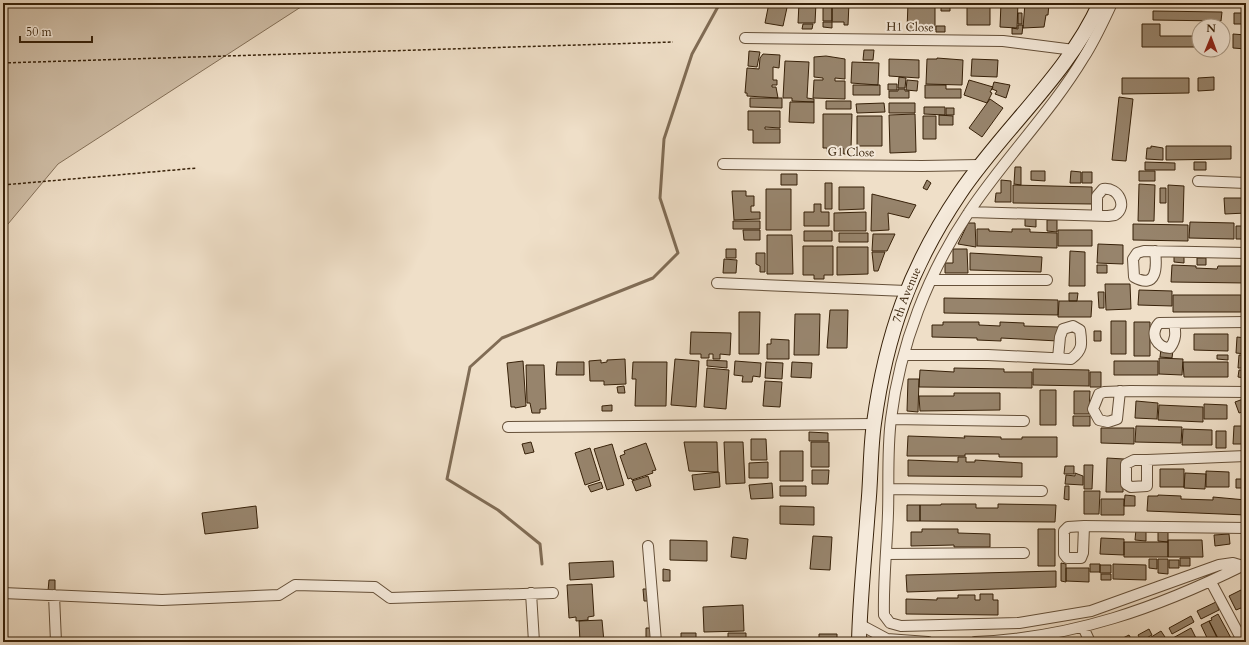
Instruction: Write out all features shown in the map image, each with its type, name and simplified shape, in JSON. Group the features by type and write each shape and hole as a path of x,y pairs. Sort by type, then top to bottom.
{"main road":[{"name":"7th Avenue","path":"859,642 859,624 874,424 885,360 906,291 920,259 958,194 979,165 1074,50 1092,21 1100,3"}],"street":[{"path":"1112,3 1099,32 1084,58 1058,96 969,212 930,280 904,354 891,419 884,614 890,623 901,626 1019,623 1091,611 1219,565 1233,563 1244,565"},
{"name":"H1 Close","path":"745,38 1003,41 1074,50"},
{"name":"G1 Close","path":"723,164 922,166 979,165"},
{"path":"1198,181 1246,183"},
{"path":"969,212 1096,215"},
{"path":"1155,251 1246,254"},
{"path":"930,280 1047,280"},
{"path":"717,283 906,291"},
{"path":"1174,323 1246,322"},
{"path":"904,354 1058,358"},
{"path":"1120,391 1246,392"},
{"path":"891,419 1024,421"},
{"path":"508,427 874,424"},
{"path":"1147,460 1246,456"},
{"path":"889,489 1042,491"},
{"path":"1084,526 1246,528"},
{"path":"648,546 656,642"},
{"path":"886,554 1024,554"},
{"path":"975,642 1037,637 1132,614 1211,582 1244,565"},
{"path":"1211,582 1242,642"},
{"path":"3,593 162,600 279,595 295,585 375,587 390,598 553,593"},
{"path":"531,593 534,642"},
{"path":"54,595 56,642"},
{"path":"859,624 887,640 928,642"},
{"path":"1083,627 1090,642"}],"path":[{"path":"3,63 672,42"},
{"path":"3,185 197,168"}],"shaded area":[{"path":"3,3 307,3 58,164 3,230"}],"building":[{"path":"769,3 788,3 783,26 765,23"},
{"path":"799,3 816,3 815,23 798,23"},
{"path":"842,3 849,3 848,25 844,25 844,22 832,22 832,5 842,5"},
{"path":"908,3 935,3 935,30 907,30"},
{"path":"967,3 990,3 990,25 967,25"},
{"path":"1001,3 1018,3 1017,28 1000,27"},
{"path":"1025,3 1049,3 1048,15 1046,15 1044,27 1023,28"},
{"path":"941,4 950,4 950,11 941,11"},
{"path":"823,5 832,5 832,21 823,21"},
{"path":"1153,11 1222,12 1221,18 1191,18 1191,21 1153,20"},
{"path":"1018,13 1022,13 1022,24 1018,24"},
{"path":"1234,13 1246,13 1246,24 1234,24"},
{"path":"823,22 832,22 832,28 823,27"},
{"path":"803,24 813,24 812,29 802,29"},
{"path":"1142,24 1160,24 1160,36 1191,36 1191,47 1142,47"},
{"path":"1018,25 1023,25 1022,34 1012,34 1012,28 1018,29"},
{"path":"936,26 945,26 945,32 936,32"},
{"path":"1233,34 1246,35 1246,49 1233,48"},
{"path":"864,50 874,50 873,60 863,60"},
{"path":"749,51 760,52 757,67 748,66"},
{"path":"763,54 780,55 779,68 773,67 773,80 777,80 777,85 772,85 772,87 776,87 778,98 747,96 747,93 745,93 747,68 759,69 760,58"},
{"path":"826,56 845,59 845,79 835,78 835,81 845,81 845,99 813,98 814,80 823,80 823,78 814,77 814,57"},
{"path":"937,58 963,60 962,85 926,84 927,59"},
{"path":"889,59 919,60 919,78 889,76"},
{"path":"972,59 998,60 997,77 971,76"},
{"path":"785,61 809,62 807,98 814,99 814,102 792,101 792,98 783,98"},
{"path":"852,62 879,63 878,85 851,83"},
{"path":"899,77 906,78 905,88 898,88"},
{"path":"1214,77 1214,90 1198,91 1198,78"},
{"path":"1122,78 1189,78 1189,93 1122,94"},
{"path":"907,80 918,81 917,91 906,90"},
{"path":"969,80 993,87 987,103 964,95"},
{"path":"994,82 1010,85 1006,98 995,94 997,91 992,89"},
{"path":"888,84 897,84 897,90 888,90"},
{"path":"853,85 880,85 880,95 853,95"},
{"path":"925,85 946,85 946,89 961,89 961,98 925,98"},
{"path":"898,89 905,89 905,91 909,91 909,98 889,98 889,91 898,91"},
{"path":"1119,97 1133,99 1126,161 1112,160"},
{"path":"750,98 782,98 782,108 750,107"},
{"path":"990,99 1003,108 982,137 969,128"},
{"path":"826,101 851,101 851,109 826,109"},
{"path":"790,102 814,102 814,123 789,122"},
{"path":"884,103 885,112 857,113 856,104"},
{"path":"889,103 915,103 915,113 889,113"},
{"path":"924,107 945,107 945,115 924,114"},
{"path":"946,108 954,108 954,115 946,115"},
{"path":"748,111 780,111 780,128 765,127 765,129 780,129 780,143 753,143 753,130 748,130"},
{"path":"823,114 852,114 851,149 849,149 849,154 843,154 843,148 834,148 834,152 827,152 827,148 823,148"},
{"path":"915,114 916,152 890,153 889,115"},
{"path":"939,115 953,116 953,125 939,125"},
{"path":"857,116 882,116 882,146 857,146"},
{"path":"923,116 936,116 936,139 923,139"},
{"path":"1151,146 1163,148 1163,160 1146,159 1147,148 1151,148"},
{"path":"1166,146 1231,146 1231,159 1166,160"},
{"path":"1145,162 1175,163 1175,170 1145,170"},
{"path":"1194,162 1206,162 1206,170 1194,170"},
{"path":"1015,167 1021,167 1021,185 1014,184"},
{"path":"1031,171 1045,171 1045,181 1031,180"},
{"path":"1071,171 1081,172 1081,183 1070,183"},
{"path":"1139,171 1155,171 1155,181 1139,181"},
{"path":"1082,172 1092,172 1092,183 1082,183"},
{"path":"781,174 797,174 797,185 781,185"},
{"path":"927,180 931,183 927,190 923,188"},
{"path":"1001,180 1011,181 1011,202 995,202 996,193 1001,193"},
{"path":"825,183 832,183 832,209 825,209"},
{"path":"1139,184 1155,185 1154,221 1138,221"},
{"path":"1013,185 1092,187 1092,204 1013,203"},
{"path":"1168,185 1184,186 1183,222 1168,222"},
{"path":"839,187 864,187 864,209 839,210"},
{"path":"1160,188 1166,188 1166,203 1160,203"},
{"path":"766,189 791,189 791,230 766,230"},
{"path":"732,191 746,191 746,196 754,196 754,206 751,206 751,212 760,212 760,219 734,220"},
{"path":"872,194 916,205 909,218 888,213 889,230 871,231"},
{"path":"1224,198 1246,198 1246,213 1225,214"},
{"path":"814,204 821,204 821,212 829,212 829,226 804,226 804,212 814,212"},
{"path":"866,212 866,231 834,231 834,213"},
{"path":"1025,218 1036,218 1036,227 1025,226"},
{"path":"1047,220 1057,220 1057,232 1047,231"},
{"path":"733,221 760,221 760,229 733,229"},
{"path":"1190,222 1234,223 1234,239 1189,238"},
{"path":"968,223 975,223 976,247 958,244"},
{"path":"1133,224 1188,225 1188,241 1133,240"},
{"path":"1236,226 1246,226 1246,239 1236,239"},
{"path":"977,229 1012,232 1012,229 1030,229 1030,232 1057,233 1057,248 977,246"},
{"path":"743,230 760,230 760,240 744,240"},
{"path":"1058,230 1092,230 1092,246 1058,246"},
{"path":"804,231 832,231 832,241 804,241"},
{"path":"839,233 868,233 868,242 839,242"},
{"path":"873,234 895,234 887,251 872,251"},
{"path":"767,235 792,235 793,274 767,274"},
{"path":"1098,244 1123,245 1123,264 1097,263"},
{"path":"803,246 833,246 833,275 824,275 824,279 814,279 814,275 803,275"},
{"path":"837,247 868,247 868,274 837,275"},
{"path":"726,249 736,249 736,258 726,258"},
{"path":"953,249 967,249 968,273 945,273 945,263 953,263"},
{"path":"1070,251 1085,252 1085,286 1069,286"},
{"path":"872,252 885,252 878,271 874,271"},
{"path":"756,253 765,253 765,272 760,272 760,266 756,264"},
{"path":"970,253 1042,257 1041,272 970,270"},
{"path":"1174,255 1184,256 1184,263 1174,262"},
{"path":"1197,258 1206,258 1206,265 1197,265"},
{"path":"724,259 737,260 736,273 723,273"},
{"path":"1097,265 1107,265 1107,273 1097,273"},
{"path":"1172,265 1217,269 1218,266 1246,266 1246,283 1171,282"},
{"path":"1105,284 1130,284 1131,309 1106,310"},
{"path":"1139,290 1172,291 1172,306 1138,305"},
{"path":"1098,292 1104,292 1104,308 1099,308"},
{"path":"1069,293 1078,293 1077,301 1069,301"},
{"path":"1173,295 1241,295 1241,312 1173,312"},
{"path":"944,298 1058,300 1058,315 944,313"},
{"path":"1059,301 1092,301 1091,317 1058,317"},
{"path":"830,310 848,310 847,348 827,348"},
{"path":"739,312 760,312 759,354 739,354"},
{"path":"795,314 820,314 819,355 794,355"},
{"path":"1111,321 1126,321 1126,354 1111,354"},
{"path":"943,322 979,322 979,325 1000,326 1000,322 1024,323 1024,326 1058,327 1058,341 1001,338 1001,341 977,340 977,338 932,337 932,325 943,325"},
{"path":"1134,322 1150,322 1150,356 1134,356"},
{"path":"1094,331 1101,331 1101,341 1094,341"},
{"path":"691,332 731,333 730,355 720,354 720,359 713,359 713,354 709,354 709,358 701,358 701,354 690,354"},
{"path":"1194,334 1228,334 1228,351 1194,350"},
{"path":"1237,337 1246,338 1246,354 1236,353"},
{"path":"771,339 789,340 789,359 767,359 767,344 771,344"},
{"path":"1161,349 1173,350 1172,358 1160,357"},
{"path":"1217,355 1228,355 1228,360 1217,359"},
{"path":"1239,355 1246,355 1246,368 1238,368"},
{"path":"1159,358 1183,359 1182,375 1159,374"},
{"path":"625,359 626,384 604,385 604,381 590,381 589,361 601,360 601,363 607,362 607,360"},
{"path":"675,359 699,361 696,407 671,405"},
{"path":"707,360 727,361 727,368 707,366"},
{"path":"523,361 526,406 515,408 511,407 507,363"},
{"path":"735,361 761,363 760,377 753,376 752,382 742,382 743,376 734,375"},
{"path":"1114,361 1158,361 1158,375 1114,375"},
{"path":"557,362 584,362 584,375 556,375"},
{"path":"633,362 667,362 666,406 635,406 636,379 632,379"},
{"path":"766,362 783,363 782,379 765,378"},
{"path":"792,362 812,363 811,378 791,377"},
{"path":"1183,362 1228,362 1228,377 1184,377"},
{"path":"526,365 544,365 546,409 540,409 540,413 532,413 530,403 527,403"},
{"path":"707,368 729,370 726,409 704,407"},
{"path":"954,368 1004,369 1004,372 1032,372 1032,388 919,387 920,370 954,372"},
{"path":"1033,369 1089,370 1089,386 1033,385"},
{"path":"1239,370 1245,370 1244,378 1238,377"},
{"path":"1090,372 1101,372 1101,387 1090,387"},
{"path":"908,379 919,379 918,412 907,411"},
{"path":"765,381 782,382 780,407 763,406"},
{"path":"624,386 625,393 618,393 617,387"},
{"path":"1040,390 1056,390 1056,425 1040,425"},
{"path":"1074,391 1090,391 1089,414 1074,414"},
{"path":"954,393 1000,393 1000,410 920,411 919,396 954,396"},
{"path":"1246,398 1246,411 1239,413 1235,402"},
{"path":"1136,401 1158,403 1157,419 1135,418"},
{"path":"1204,404 1227,405 1227,419 1204,419"},
{"path":"612,405 612,411 602,411 602,406"},
{"path":"1159,405 1203,407 1203,422 1158,420"},
{"path":"1073,416 1090,416 1090,426 1073,426"},
{"path":"1136,426 1182,427 1181,443 1135,442"},
{"path":"1234,426 1246,426 1246,444 1233,444"},
{"path":"1101,428 1134,428 1134,444 1101,443"},
{"path":"1183,429 1212,430 1212,445 1182,445"},
{"path":"1216,431 1226,431 1226,448 1216,448"},
{"path":"809,432 828,433 828,441 809,441"},
{"path":"908,436 965,438 964,436 1001,437 1001,439 1022,439 1022,437 1057,437 1057,457 999,457 999,454 965,454 965,456 907,456"},
{"path":"751,439 766,439 767,460 751,460"},
{"path":"531,442 534,452 525,454 522,444"},
{"path":"684,442 717,442 718,472 689,471"},
{"path":"724,442 743,442 745,483 726,484"},
{"path":"811,442 829,442 829,467 811,467"},
{"path":"646,443 656,470 652,471 653,473 632,480 631,478 628,479 620,456 625,454 624,451"},
{"path":"612,444 624,485 607,490 594,449"},
{"path":"590,448 600,480 585,485 575,453"},
{"path":"780,451 803,451 803,481 780,481"},
{"path":"958,457 966,457 966,462 975,462 975,460 1022,463 1022,477 908,476 908,460 958,462"},
{"path":"1107,458 1124,459 1123,492 1106,492"},
{"path":"768,462 768,478 749,478 749,463"},
{"path":"1084,465 1093,465 1092,489 1084,489"},
{"path":"1065,466 1074,466 1074,474 1064,474"},
{"path":"1160,469 1184,469 1184,487 1160,487"},
{"path":"812,470 829,470 828,484 812,484"},
{"path":"1206,471 1229,472 1229,487 1206,487"},
{"path":"719,472 720,487 694,490 692,475"},
{"path":"1075,473 1083,476 1083,485 1065,484 1066,475 1075,476"},
{"path":"1185,473 1206,474 1205,489 1184,488"},
{"path":"648,476 651,486 636,491 632,481"},
{"path":"1236,479 1244,479 1244,488 1236,488"},
{"path":"601,482 603,488 591,492 588,486"},
{"path":"772,483 773,498 751,499 749,485"},
{"path":"780,486 806,486 806,496 780,496"},
{"path":"1065,486 1069,486 1069,500 1064,499"},
{"path":"1084,491 1100,491 1099,514 1084,514"},
{"path":"1125,495 1135,496 1135,506 1124,506"},
{"path":"1148,496 1181,496 1181,499 1213,500 1213,497 1246,500 1246,515 1147,511"},
{"path":"1101,499 1124,499 1124,515 1101,515"},
{"path":"976,504 976,508 998,508 998,504 1056,505 1055,522 920,521 920,505"},
{"path":"907,505 920,505 920,521 907,521"},
{"path":"256,506 258,528 205,534 202,513"},
{"path":"780,506 814,507 814,525 780,524"},
{"path":"922,529 958,529 958,533 990,534 990,547 954,547 954,545 911,546 911,532 922,532"},
{"path":"1038,529 1055,529 1055,566 1038,566"},
{"path":"1136,529 1146,529 1146,541 1135,540"},
{"path":"1158,530 1168,530 1168,542 1158,541"},
{"path":"1229,534 1230,544 1215,546 1214,535"},
{"path":"813,536 832,537 830,570 810,569"},
{"path":"733,537 748,539 746,559 731,557"},
{"path":"1101,538 1124,539 1124,555 1100,554"},
{"path":"670,540 707,541 707,561 670,560"},
{"path":"1168,540 1202,540 1203,557 1168,557"},
{"path":"1124,542 1168,542 1168,557 1124,557"},
{"path":"1180,558 1190,558 1190,566 1180,566"},
{"path":"1149,559 1157,559 1157,569 1149,568"},
{"path":"1158,559 1168,559 1168,574 1158,573"},
{"path":"1169,560 1179,560 1179,568 1169,568"},
{"path":"613,561 614,577 570,580 569,563"},
{"path":"1061,563 1066,564 1066,582 1061,581"},
{"path":"1090,564 1100,564 1100,572 1090,572"},
{"path":"1113,564 1146,565 1146,580 1113,579"},
{"path":"1100,565 1111,565 1111,573 1100,573"},
{"path":"1066,568 1089,568 1089,582 1066,581"},
{"path":"663,569 670,570 670,581 663,581"},
{"path":"1056,571 1056,587 907,592 906,575"},
{"path":"1101,574 1111,574 1111,580 1101,580"},
{"path":"49,580 55,580 55,591 48,591"},
{"path":"592,584 594,616 588,617 588,620 576,621 576,617 569,618 567,585"},
{"path":"643,589 649,589 650,601 644,601"},
{"path":"1241,590 1246,599 1246,606 1236,610 1229,596"},
{"path":"980,594 993,594 993,600 998,600 998,615 906,614 906,599 937,600 937,598 958,598 958,595 975,595 975,600 980,600"},
{"path":"1216,602 1219,610 1201,619 1197,611"},
{"path":"743,605 744,631 704,632 703,607"},
{"path":"1218,614 1231,638 1228,640 1229,642 1220,642 1209,621"},
{"path":"1191,616 1194,622 1172,634 1169,628"},
{"path":"602,620 604,642 580,642 579,621"},
{"path":"1209,621 1219,642 1209,642 1201,625"},
{"path":"646,628 653,628 653,638 646,638"},
{"path":"1191,628 1198,642 1175,642 1173,638"},
{"path":"1149,629 1152,635 1141,641 1138,635"},
{"path":"1161,631 1165,637 1156,642 1143,642"},
{"path":"681,633 696,633 696,642 681,642"},
{"path":"728,633 746,633 746,642 728,642"},
{"path":"819,634 837,634 837,642 819,642"},
{"path":"1129,635 1133,642 1120,642 1119,640"}],"waterway":[{"path":"542,564 540,544 498,510 447,479 470,367 502,338 653,278 678,253 660,198 664,139 692,54 720,3"}]}
